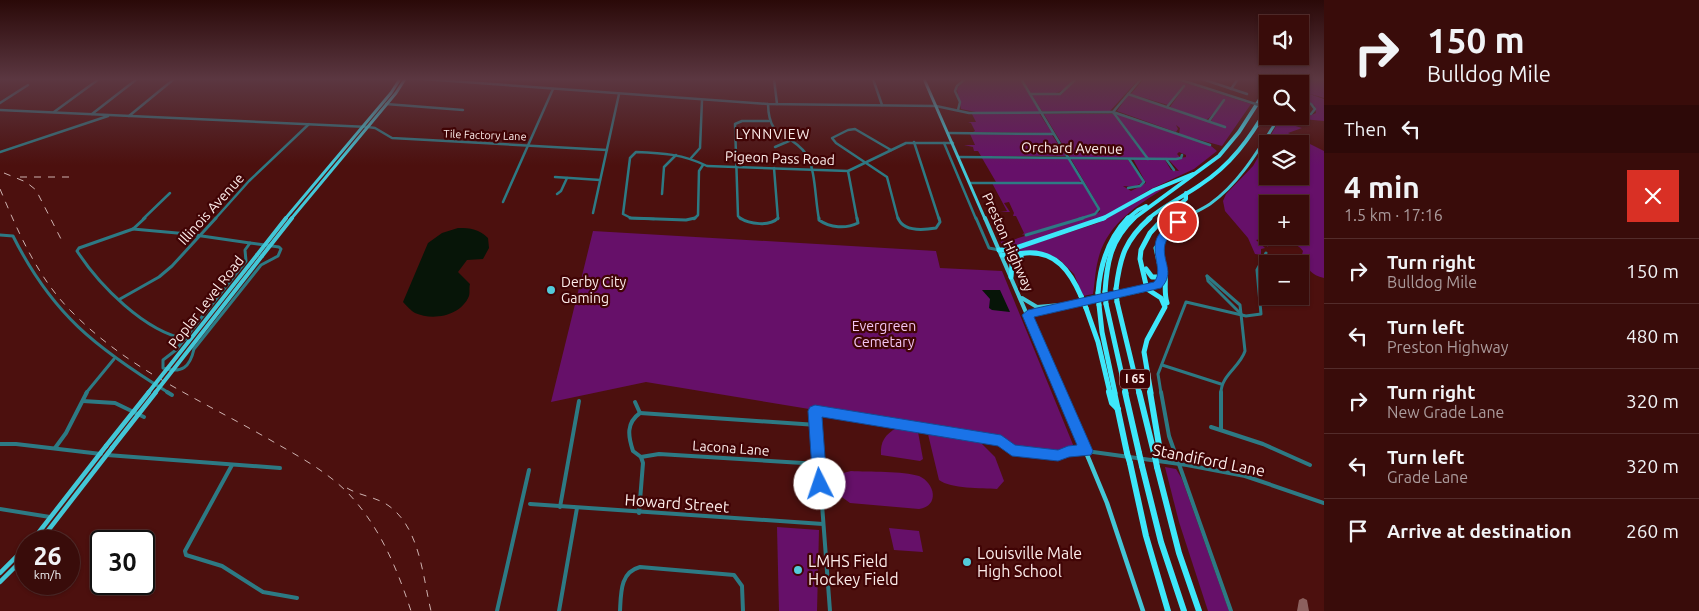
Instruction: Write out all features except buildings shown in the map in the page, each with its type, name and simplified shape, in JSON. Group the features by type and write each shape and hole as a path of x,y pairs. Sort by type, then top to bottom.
{"highway":[{"name":"I 65","path":"1184,611 1161,542 1142,466 1106,304 1105,277 1108,259 1115,241 1128,223 1146,206 1213,162 1231,144 1255,108"},
{"name":"I 65","path":"1199,611 1177,547 1117,302 1116,288 1119,264 1129,238 1144,221 1230,162 1247,142 1259,123"},
{"path":"1001,252 1098,221 1154,190 1187,175 1196,174"},
{"path":"1154,457 1160,451 1144,356 1145,348 1165,307 1161,298 1147,289 1148,279 1140,262 1141,252 1158,222 1186,199 1186,193"},
{"path":"1146,206 1128,217 1111,240 1101,264 1098,293 1127,453 1146,536 1168,611"},
{"path":"1144,247 1143,261 1146,270 1150,276 1158,278 1161,271 1156,247 1160,244"},
{"path":"1001,252 1012,256 1035,253 1053,259 1068,269 1086,308 1100,348 1112,403 1118,408"},
{"path":"1011,276 1012,264 1019,258 1032,255 1053,259"},
{"path":"1153,330 1157,328 1168,310 1164,290 1167,273 1164,261 1160,258"}],"main road":[{"name":"Poplar Level Road","path":"49,530 265,245 362,127 381,108"},
{"name":"Poplar Level Road","path":"41,530 259,255 270,246 368,127 382,108"},
{"name":"Preston Highway","path":"937,108 1086,451 1107,503 1143,611"},
{"path":"1028,315 1157,286 1162,281 1164,273 1160,258 1160,244 1169,228 1211,203 1241,174 1274,125"},
{"path":"1019,295 1028,305 1035,308 1067,303 1073,305"},
{"path":"0,573 15,559"},
{"path":"0,582 15,567"}],"street":[{"path":"54,113 61,108"},
{"path":"92,114 100,108"},
{"path":"128,116 139,108"},
{"path":"430,108 463,110"},
{"path":"502,202 545,108"},
{"path":"593,213 616,108"},
{"path":"691,158 700,148 702,108"},
{"path":"768,108 769,121 774,129 805,154 811,169 819,220 825,224 854,225 859,221 848,171"},
{"path":"944,108 969,112 1113,112 1210,145"},
{"path":"1026,235 1095,214 1099,211 1038,108"},
{"path":"1113,112 1117,108"},
{"path":"1169,108 1225,127"},
{"path":"1208,121 1218,108"},
{"path":"0,110 368,127"},
{"path":"1113,112 1148,159"},
{"path":"0,152 110,115"},
{"path":"769,121 742,121 736,124 738,218 744,222 772,223 778,218 774,168"},
{"name":"Illinois Avenue","path":"120,299 168,271 249,181 310,124"},
{"name":"Tile Factory Lane","path":"368,127 376,128 382,135 392,138 607,150"},
{"path":"891,150 857,130 848,130 833,137 836,143 888,179 900,223 907,227 936,228 940,223 914,142"},
{"path":"948,134 1054,134"},
{"path":"775,147 789,140"},
{"name":"Pigeon Pass Road","path":"703,164 699,171 698,215 691,219 682,220 631,218 623,214 630,158 633,153 665,152 691,158 703,164 736,167 848,171 906,143 953,144"},
{"path":"944,143 989,248 1001,252"},
{"path":"662,194 664,167 676,154"},
{"name":"Orchard Avenue","path":"958,157 1179,159 1182,155"},
{"path":"1128,188 1140,186 1144,182 1129,159"},
{"path":"1166,159 1174,170"},
{"path":"555,177 600,180"},
{"path":"557,194 561,191 567,178"},
{"path":"970,183 1084,183"},
{"path":"133,230 170,193"},
{"path":"200,342 185,339 166,334 135,313 87,267 77,249 133,230 200,236 250,242 279,247 281,253 261,265 200,342 192,352 192,359 184,367 172,371 163,368 163,360 176,350 185,339 246,261 245,250 250,242"},
{"path":"0,235 12,236 27,266 50,300 75,326 114,359 172,395"},
{"path":"1231,611 1169,436 1158,374 1186,302 1202,303 1242,315 1254,317 1259,315 1261,311 1257,270 1266,253"},
{"path":"1221,430 1221,384 1245,354 1242,315 1240,305 1207,276 1208,281 1242,315"},
{"path":"54,448 66,433 87,392 114,359"},
{"path":"1162,365 1221,384"},
{"path":"82,402 104,401 120,404 134,415 144,416"},
{"path":"560,506 579,401"},
{"path":"635,402 640,413"},
{"name":"Standiford Lane","path":"817,425 815,411 1001,441 1012,450 1058,456 1068,452 1086,451 1179,464 1245,476 1324,503"},
{"path":"638,512 643,474 641,457 633,451 628,430 630,421 640,413 817,425 830,611"},
{"path":"1211,426 1263,444 1310,466"},
{"path":"0,444 16,444 107,455 280,468"},
{"name":"Lacona Lane","path":"641,457 659,454 819,464"},
{"path":"232,465 185,551 186,555 222,566 262,592 297,598"},
{"path":"497,611 529,470"},
{"name":"Howard Street","path":"530,504 823,524"},
{"path":"559,611 577,508"},
{"path":"0,509 51,518"},
{"path":"620,611 624,578 631,569 640,567 734,575 740,580 742,586 743,611"}],"green space":[{"path":"961,108 1037,108 1040,112 976,112"},
{"path":"1040,108 1113,108 1110,111 1042,111"},
{"path":"1119,108 1166,108 1226,127 1211,121 1219,108 1249,108 1222,146 1182,135 1211,146 1217,151 1194,169 1149,190 1102,218 1011,247 1002,245 991,219 993,219 1002,241 1006,242 1100,212 1098,205 1071,159 1128,160 1143,182 1134,187 1123,186 1131,191 1146,183 1133,159 1165,160 1171,170 1179,171 1169,160 1186,157 1186,155 1179,152 1177,154 1180,157 1178,158 1148,158 1115,114 1122,114 1179,134 1180,128 1176,125 1178,129 1176,132 1117,111"},
{"path":"1171,108 1218,108 1205,120"},
{"path":"1315,108 1324,108 1324,121 1309,120 1309,116 1316,113"},
{"path":"1039,113 1052,133 973,132 975,131 971,123 968,122 976,122 972,114"},
{"path":"1044,114 1113,114 1146,158 1070,157"},
{"path":"1277,125 1292,125 1302,128 1288,133 1292,135 1271,135"},
{"path":"970,134 1052,135 1066,156 981,156 978,151 974,151 973,147 964,145 975,145"},
{"path":"1309,144 1324,151 1324,278 1316,275 1309,269 1309,255 1302,255 1303,251 1296,245 1309,245 1309,195 1259,195 1259,239 1256,240 1259,245 1265,248 1261,249 1261,255 1255,254 1248,238 1225,211 1223,201 1226,194 1253,166 1259,156 1259,185 1309,185"},
{"path":"982,158 1068,159 1081,181 996,182"},
{"path":"992,183 1083,184 1098,208 1095,214 1022,235 1024,233 1016,216 1013,216 1014,213 1009,202 1004,203 1010,212 1000,212 1007,211"},
{"path":"1163,187 1165,188 1124,217 1108,236 1098,260 1093,294 1083,296 1074,274 1060,260 1054,257 1006,253 1098,223"},
{"name":"Evergreen Cemetary","path":"593,231 936,251 940,268 1002,271 1076,452 1058,455 1012,450 1001,441 975,437 995,457 1004,481 997,489 966,488 939,480 927,430 973,436 646,382 551,402"},
{"path":"897,428 918,432 923,459 920,461 881,455 881,446 884,439"},
{"path":"1165,467 1176,469 1182,479 1229,611 1208,611 1179,522"},
{"path":"851,471 895,472 919,476 932,489 932,499 930,504 919,509 850,503 839,495 835,483 839,474"},
{"name":"LMHS Field Hockey Field","path":"777,527 819,530 817,611 779,611"},
{"path":"889,528 919,531 923,552 894,550"}],"shaded area":[{"path":"458,228 474,230 488,238 489,248 483,259 467,260 458,272 470,284 469,296 460,308 446,315 430,317 415,313 403,302 428,243 442,233"},
{"path":"982,290 1000,290 1010,312 989,308 990,299"}],"taxiway":[{"path":"1303,604 1303,611"}],"railway":[{"path":"4,173 26,182 36,190 61,239"},
{"path":"20,177 72,177"},
{"path":"0,189 40,272 62,302 97,335 144,369 292,452 330,477 347,492 369,518 378,533 400,579 411,611"},
{"path":"347,488 389,506 408,527 419,554 431,611"}],"place":[{"name":"Derby City Gaming","path":"551,290"},
{"name":"Louisville Male High School","path":"967,562"},
{"name":"LMHS Field Hockey Field","path":"798,570"}],"district":[{"name":"LYNNVIEW","path":"773,134"}],"route":[{"path":"820,484 815,411 1001,441 1012,450 1058,456 1068,452 1086,451 1028,315 1157,286 1162,281 1164,273 1159,251 1160,244 1169,228 1178,222"}]}
